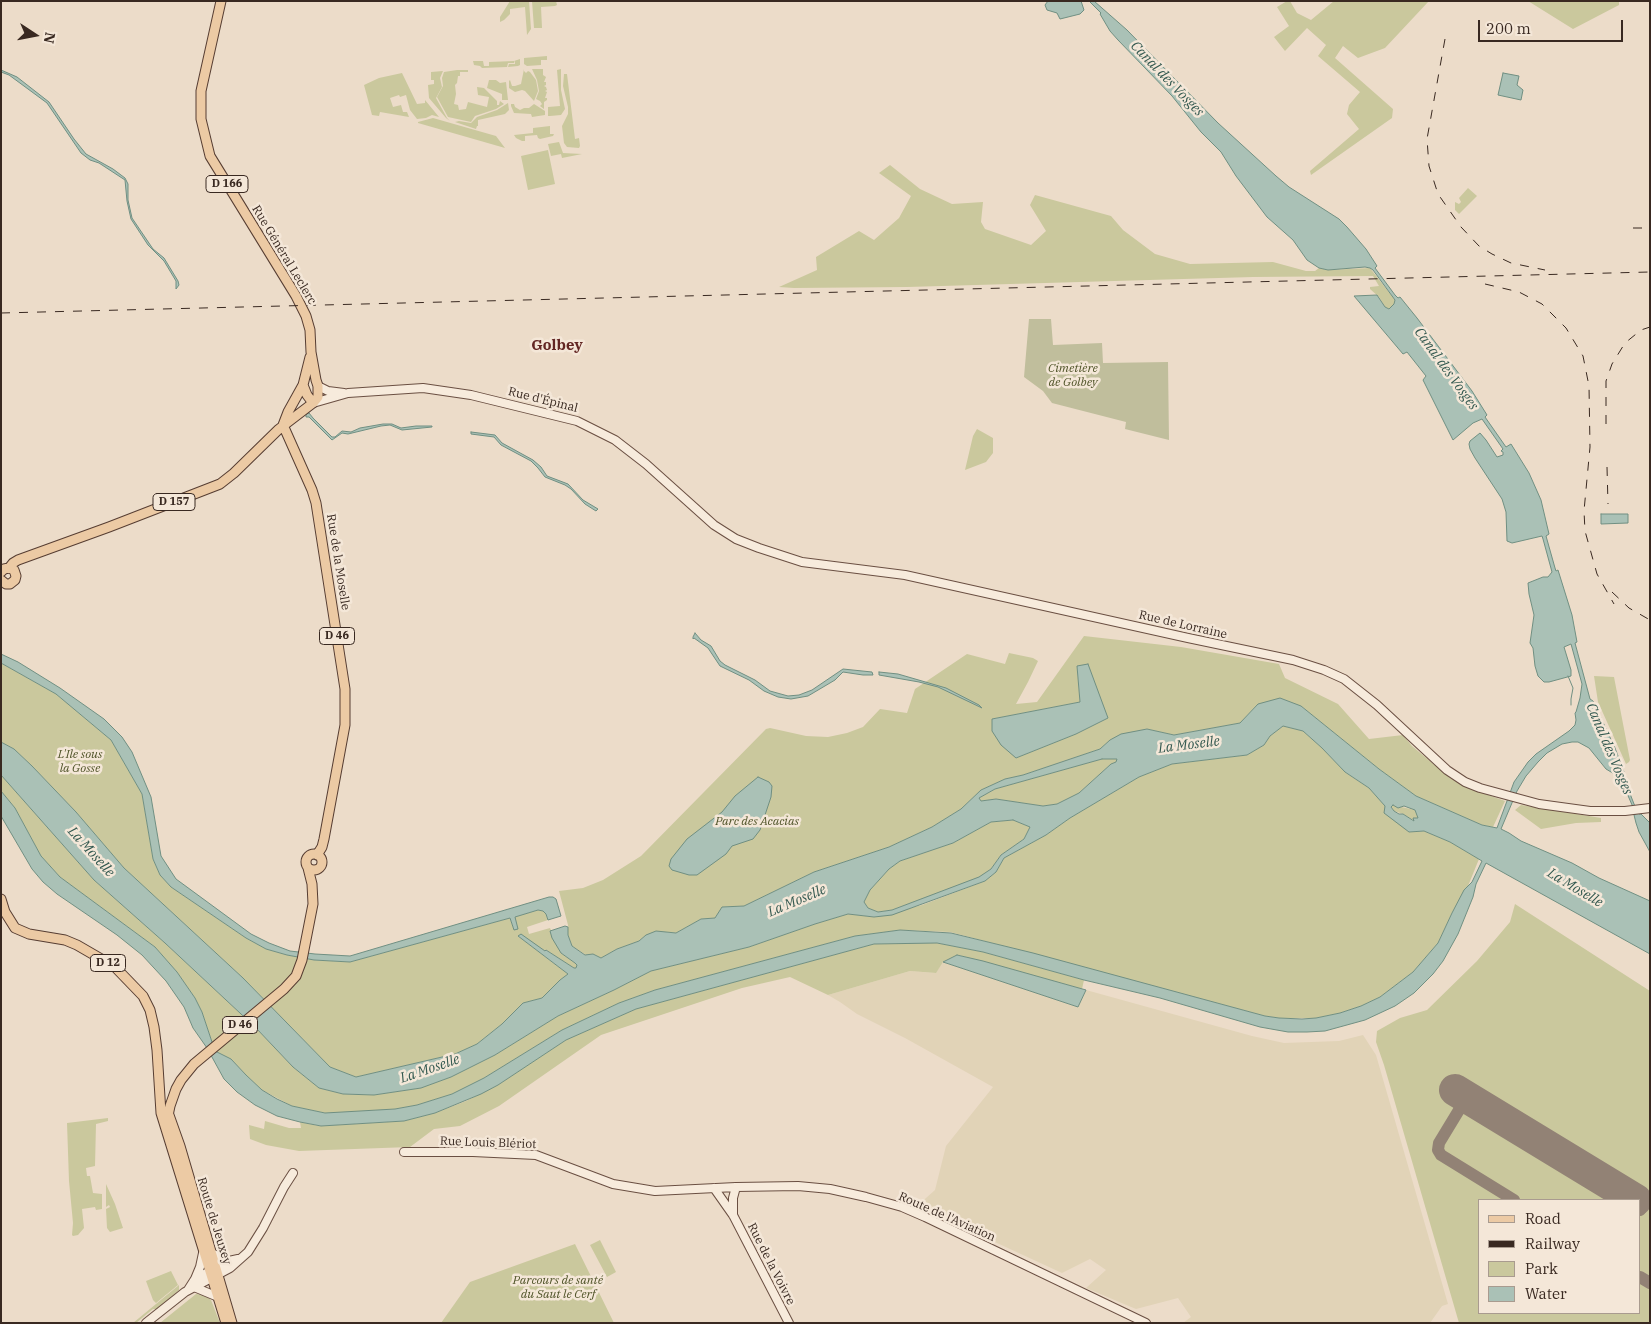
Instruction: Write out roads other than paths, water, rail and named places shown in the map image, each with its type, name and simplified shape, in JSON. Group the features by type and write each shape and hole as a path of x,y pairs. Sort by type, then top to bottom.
{"main road":[{"name":"Rue Général Leclerc","path":"220,1 201,92 201,119 209,152 296,296 308,323 311,352 318,386"},
{"name":"Rue Général Leclerc","path":"303,385 311,352"},
{"name":"D 157","path":"9,571 27,557 220,484 234,473 283,425 303,385 318,386"},
{"path":"303,385 313,403"},
{"name":"Rue d'Épinal","path":"318,386 328,391 348,393 411,388 437,389 577,421 614,440 646,464 701,514"},
{"name":"D 166","path":"313,403 318,397 318,386"},
{"name":"Rue d'Épinal","path":"283,425 313,403 348,393"},
{"name":"Rue de la Moselle","path":"188,1072 203,1056 284,989 296,976 302,960 312,904 312,869 321,866 322,863 317,855 324,839 345,725 345,689 316,503 283,425"},
{"name":"Rue de Lorraine","path":"701,514 736,539 802,562 905,575 1293,660 1344,679 1360,690 1432,757 1455,775 1480,788 1524,801 1590,811 1647,808"},
{"path":"1,580 6,584 13,582 16,576 9,571"},
{"name":"D 12","path":"1,900 5,912 15,928 29,934 65,940 77,945 115,967 143,996 150,1010 154,1027 165,1112"},
{"name":"D 46","path":"170,1127 165,1112 176,1089 188,1072"},
{"name":"D 46","path":"170,1127 175,1100 188,1072"},
{"path":"160,1083 176,1089"},
{"name":"Route de Jeuxey","path":"170,1127 213,1273 232,1323"},
{"name":"Rue Louis Blériot","path":"404,1152 473,1152 536,1155 614,1184 655,1191 714,1188"},
{"path":"146,1323 190,1289 248,1252 293,1173"},
{"name":"Route de l'Aviation","path":"714,1188 798,1186 830,1189 902,1207 1146,1323"},
{"path":"724,1201 726,1187"},
{"name":"Rue de la Voivre","path":"733,1215 733,1198 736,1187"},
{"name":"Rue de la Voivre","path":"714,1188 733,1215 789,1323"},
{"path":"190,1289 207,1253 229,1265"},
{"path":"190,1289 220,1293 229,1265"},
{"path":"194,1279 213,1273"},
{"name":"Route de Jeuxey","path":"220,1293 226,1323"}],"water":[{"path":"1048,1 1081,1 1084,10 1080,14 1060,19 1057,13 1047,10 1045,5"},
{"path":"1089,1 1094,1 1127,30 1218,123 1276,176 1289,187 1339,219 1347,227 1366,249 1377,266 1375,268 1395,295 1398,298 1400,297 1417,318 1472,391 1487,415 1485,417 1506,447 1511,444 1529,473 1541,500 1549,534 1546,536 1572,615 1577,642 1575,643 1590,699 1593,701 1615,748 1634,804 1639,814 1650,823 1650,852 1639,832 1634,815 1636,814 1619,775 1606,769 1589,748 1578,742 1562,744 1547,753 1538,762 1526,776 1517,791 1501,829 1521,841 1572,863 1599,878 1650,901 1650,954 1486,863 1476,884 1473,897 1458,934 1443,961 1433,974 1414,993 1395,1006 1365,1020 1325,1031 1288,1032 1260,1027 1160,998 1084,980 983,952 937,943 874,944 636,1009 566,1040 498,1085 481,1094 435,1113 404,1121 321,1126 277,1116 255,1105 237,1092 224,1079 207,1048 193,1028 184,1007 166,981 142,955 117,935 57,894 32,869 1,816 1,791 15,808 41,856 60,877 155,947 177,972 202,1012 215,1051 231,1059 262,1090 277,1099 292,1106 325,1113 395,1109 417,1105 452,1094 484,1078 562,1030 619,1003 655,990 855,936 900,930 951,933 1033,953 1265,1016 1302,1019 1340,1013 1380,997 1413,972 1438,943 1464,890 1472,882 1482,861 1450,842 1424,831 1409,832 1384,813 1385,806 1369,788 1345,772 1303,731 1283,726 1270,736 1264,745 1247,755 1172,764 1139,777 1070,818 1046,835 1004,858 996,872 985,881 892,915 874,917 848,914 749,947 651,971 558,1016 495,1055 451,1077 421,1088 374,1095 343,1094 319,1088 293,1067 256,1028 94,880 1,775 1,742 14,749 32,766 76,812 124,868 243,978 330,1067 356,1077 455,1054 477,1044 502,1024 523,1003 542,998 568,974 518,936 521,934 545,951 576,968 577,965 575,963 561,953 550,931 565,926 568,927 568,935 572,946 585,955 593,954 601,958 656,931 676,933 701,919 715,918 722,907 744,906 814,872 889,847 932,827 961,809 981,790 1005,779 1023,775 1100,749 1110,740 1121,734 1147,729 1174,735 1240,723 1258,704 1280,698 1301,706 1379,769 1416,796 1482,825 1497,828 1514,782 1528,762 1575,725 1575,713 1582,684 1571,644 1564,647 1571,676 1544,682 1538,676 1533,648 1530,643 1534,615 1528,583 1548,577 1552,572 1543,539 1542,536 1512,543 1507,541 1506,512 1502,499 1475,458 1469,444 1480,433 1497,457 1503,455 1501,451 1503,449 1482,419 1473,423 1453,440 1423,380 1426,376 1407,352 1403,354 1354,296 1377,295 1385,307 1389,309 1394,304 1395,300 1373,270 1365,267 1328,270 1319,268 1307,260 1293,240 1267,217 1236,176 1221,152 1201,132 1172,96 1110,31 1101,13","holes":["1102,759 1117,759 1116,762 1111,764 1079,793 1057,804 1043,806 996,799 981,801 979,798 995,789","1393,805 1398,808 1404,806 1415,810 1418,818 1413,818 1414,821 1394,811 1391,807","1013,820 1030,827 1024,839 1001,855 991,869 979,877 892,910 878,912 868,908 864,902 870,890 889,869 900,861 953,843 991,822"]},
{"path":"1,70 17,77 49,102 86,154 125,178 128,184 128,200 132,218 153,249 164,258 178,281 179,285 176,289 176,281 164,261 148,245 131,219 127,201 125,180 81,153 47,103 9,75 1,72"},
{"path":"1503,73 1519,76 1517,85 1523,90 1521,100 1498,95"},
{"path":"309,413 332,437 335,437 342,431 351,432 360,428 383,424 392,424 401,428 416,426 432,427 402,430 390,425 381,426 348,434 342,433 332,440 309,417 306,417 306,414"},
{"path":"471,432 495,435 502,443 533,460 547,476 568,484 583,500 598,509 596,511 585,504 565,485 545,477 531,461 501,445 494,437 471,434"},
{"path":"1601,514 1628,514 1628,523 1601,524"},
{"path":"695,633 701,640 711,646 720,661 725,665 755,680 770,691 788,696 799,695 812,690 843,669 872,672 873,675 843,672 835,680 808,696 791,699 778,697 720,666 708,648 693,639"},
{"path":"1,654 18,662 60,688 104,719 122,737 132,752 151,797 161,856 176,879 251,934 269,943 290,951 350,956 549,897 556,899 561,916 548,920 543,911 538,910 515,917 518,929 514,930 510,918 350,962 314,960 266,949 246,938 171,887 160,875 153,859 142,794 111,740 56,694 1,663"},
{"path":"1088,664 1108,718 1076,734 1016,758 1001,745 992,731 992,719 1080,702 1077,666"},
{"path":"879,672 898,674 946,688 982,708 938,687 879,675"},
{"path":"758,777 769,782 772,786 771,797 760,830 753,839 732,846 726,854 697,875 689,875 672,870 669,866 671,859 687,839 722,812 735,796"},
{"path":"957,955 1086,990 1078,1007 943,962"}],"waterway":[{"path":"1568,676 1573,688 1571,705"}],"railway":[{"path":"1445,39 1427,139 1429,166 1438,194 1461,227 1479,246 1511,263 1545,270"},
{"path":"1633,228 1650,228"},
{"path":"1,313 1650,272"},
{"path":"1485,284 1519,292 1542,304 1566,328 1583,356 1589,386 1590,447 1584,511 1585,531 1597,574 1614,604"},
{"path":"1606,424 1606,381 1612,364 1625,343 1641,330 1650,327"},
{"path":"1607,467 1608,504"},
{"path":"1612,592 1629,608 1650,620"}],"district":[{"name":"Golbey","path":"557,346"}],"water label":[{"name":"Canal des Vosges","path":"1167,79"},
{"name":"Canal des Vosges","path":"1446,369"},
{"name":"La Moselle","path":"1189,745"},
{"name":"Canal des Vosges","path":"1609,749"},
{"name":"La Moselle","path":"91,852"},
{"name":"La Moselle","path":"1575,888"},
{"name":"La Moselle","path":"797,901"},
{"name":"La Moselle","path":"430,1069"}],"park label":[{"name":"Cimetière de Golbey","path":"1073,376"},
{"name":"L'Ile sous la Gosse","path":"80,762"},
{"name":"Parc des Acacias","path":"757,822"},
{"name":"Parcours de santé du Saut le Cerf","path":"558,1288"}]}
